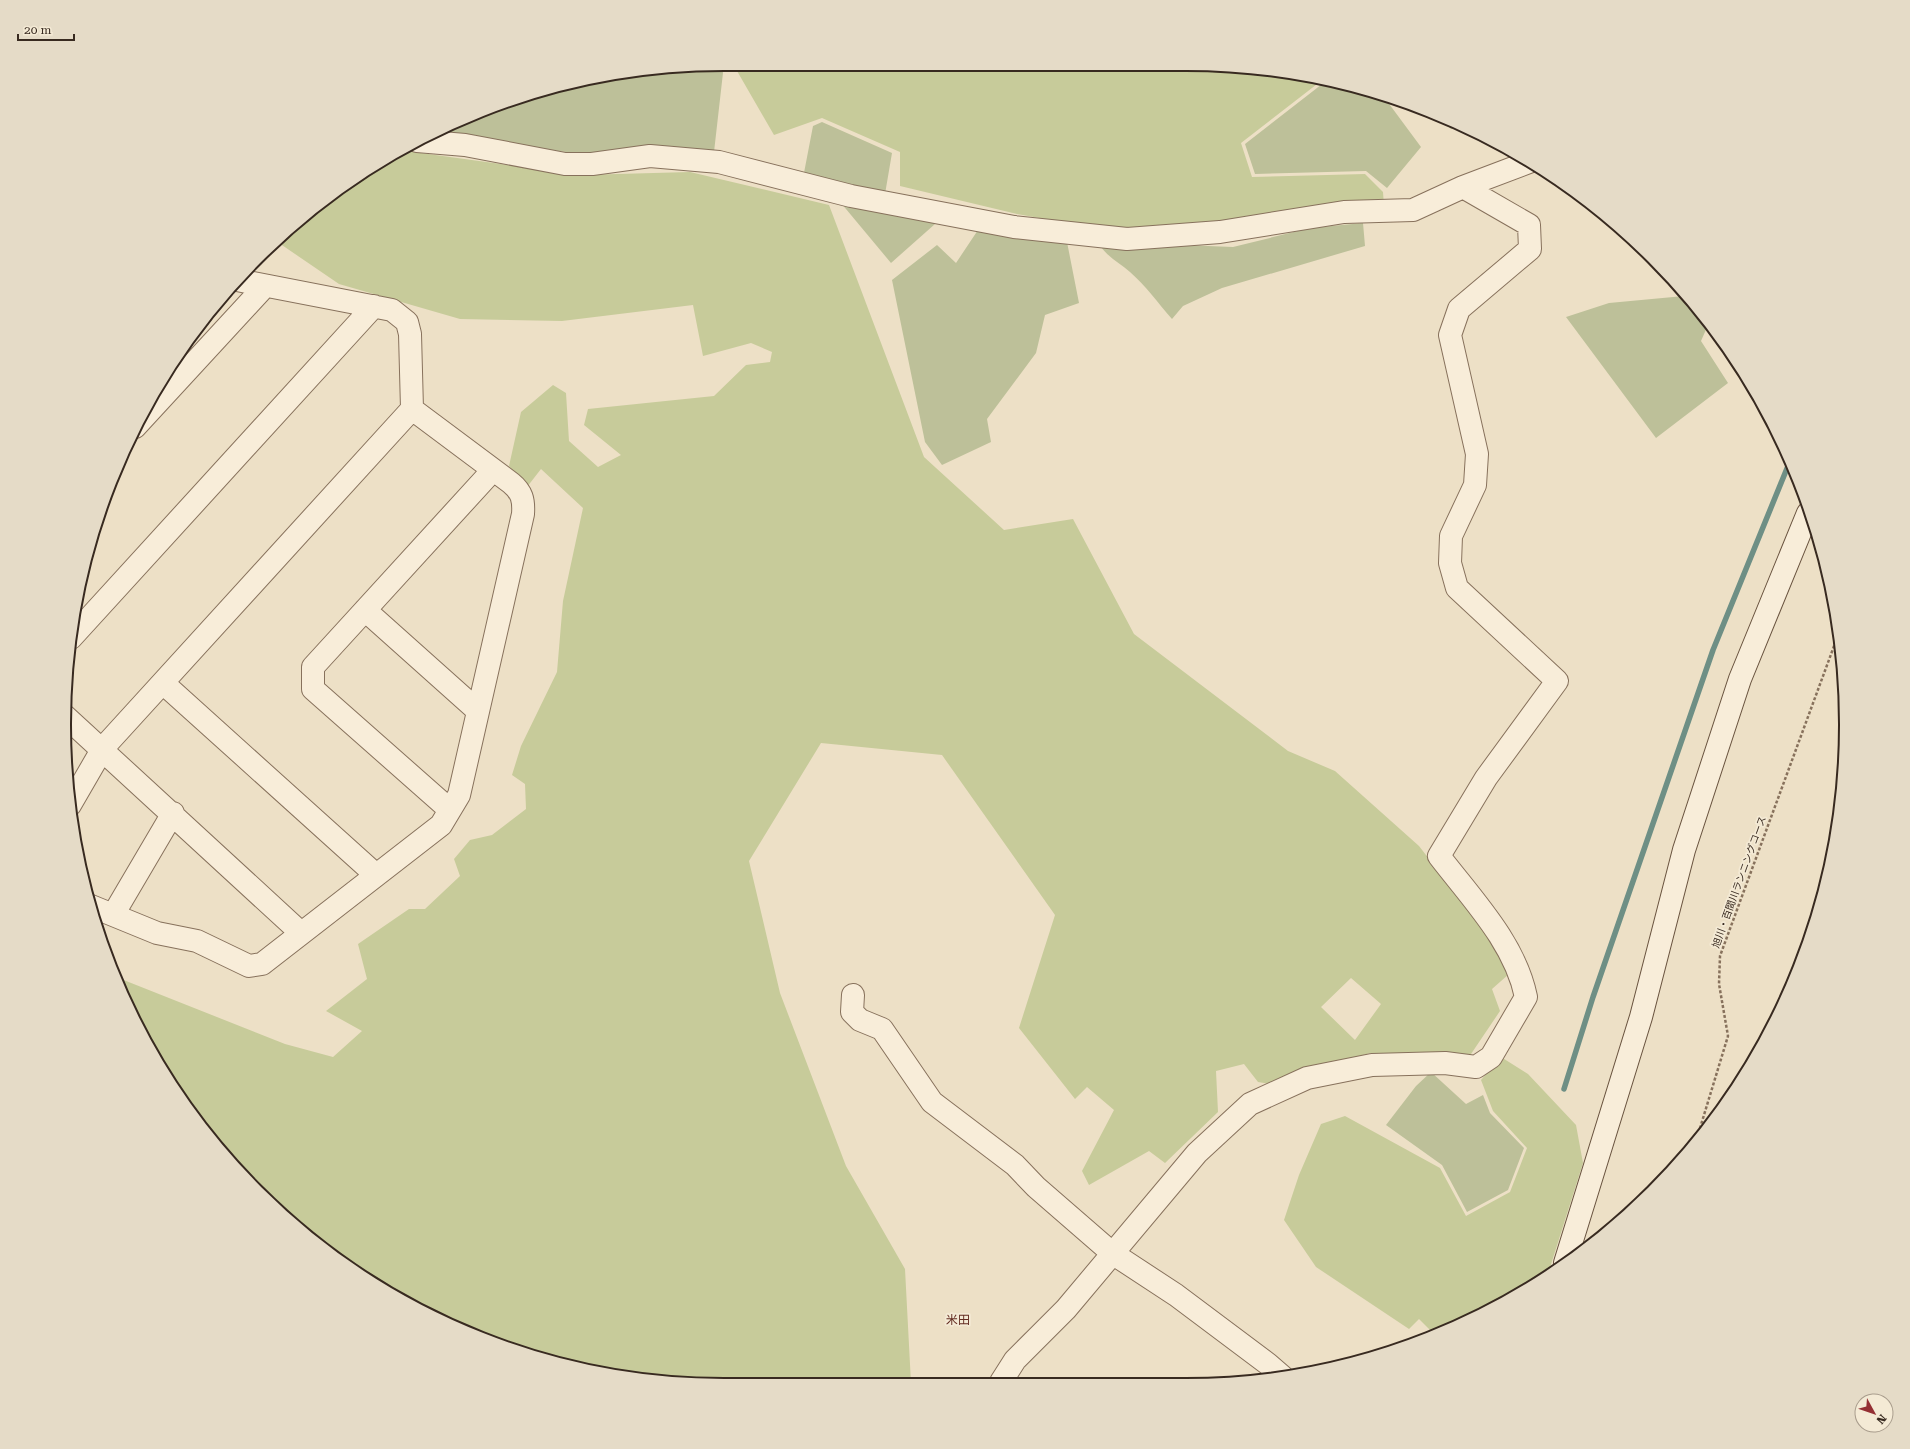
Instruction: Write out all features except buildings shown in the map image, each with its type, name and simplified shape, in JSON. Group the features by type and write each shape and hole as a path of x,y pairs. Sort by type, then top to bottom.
{"street":[{"path":"428,142 465,145 564,164 592,164 650,156 719,162 851,196 1014,227 1127,239 1220,232 1344,212 1413,210 1464,187 1522,165"},
{"path":"1004,1378 1015,1360 1066,1309 1197,1153 1250,1104 1307,1078 1372,1065 1445,1063 1476,1067 1491,1057 1526,997 1522,978 1507,947 1439,856 1486,778 1557,681 1457,588 1450,563 1451,536 1475,485 1477,454 1450,335 1459,309 1530,249 1529,225 1464,187"},
{"path":"75,796 103,748 412,409 410,334 407,322 392,310 244,282"},
{"path":"155,406 265,286"},
{"path":"79,630 374,306"},
{"path":"98,909 157,932 197,941 249,966 262,964 442,825 459,795 523,514 524,502 519,490 412,409"},
{"path":"450,810 313,689 313,667 493,470"},
{"path":"1568,1254 1641,1017 1686,842 1740,679 1806,519"},
{"path":"365,610 478,711"},
{"path":"163,683 376,875"},
{"path":"71,721 103,748 301,933"},
{"path":"113,915 173,813"},
{"path":"853,995 852,1012 860,1020 882,1029 932,1102 1016,1165 1036,1187 1112,1253 1176,1295 1276,1371"}],"path":[{"name":"旭川・百間川ランニングコース","path":"1699,1128 1728,1036 1719,984 1720,956 1834,648"}],"green space":[{"path":"723,71 714,152 656,145 582,154 439,136 514,106 555,93 639,77 682,72"},
{"path":"737,71 1186,71 1228,72 1271,77 1316,85 1241,143 1252,177 1365,174 1383,192 1384,206 1129,234 1017,214 900,186 900,152 822,118 774,135"},
{"path":"1320,86 1355,93 1389,104 1421,147 1387,188 1366,171 1255,174 1245,144"},
{"path":"822,122 892,153 885,194 803,178 813,126"},
{"path":"411,152 581,175 690,172 829,205 924,457 1004,530 1073,519 1134,634 1288,751 1335,771 1419,846 1485,931 1509,974 1492,989 1500,1011 1469,1057 1370,1053 1270,1084 1258,1082 1244,1064 1216,1071 1218,1112 1165,1163 1149,1151 1089,1185 1082,1171 1114,1110 1087,1087 1075,1099 1019,1028 1055,915 942,755 821,743 749,861 780,993 846,1166 905,1269 911,1378 682,1377 597,1365 555,1356 474,1328 435,1311 361,1268 294,1216 262,1187 233,1155 181,1088 138,1014 123,980 285,1044 333,1057 362,1031 326,1011 367,979 358,944 409,909 425,909 460,876 454,859 470,840 492,835 526,809 525,784 512,775 521,746 557,672 563,601 583,508 541,469 527,487 509,466 521,412 553,385 566,393 569,441 598,467 621,455 584,425 588,409 714,396 746,365 770,362 772,352 751,343 703,356 693,305 562,321 460,319 339,284 281,245 327,206 361,181","holes":["1351,978 1381,1004 1355,1040 1321,1007"]},
{"path":"841,203 936,219 935,224 891,263"},
{"path":"1363,223 1365,246 1222,288 1183,306 1172,319 1136,277 1101,247 1183,245 1233,247 1310,228"},
{"path":"978,230 1067,242 1079,303 1045,315 1036,353 987,419 991,442 942,465 925,442 892,280 937,245 956,263"},
{"path":"1679,296 1706,330 1701,341 1728,383 1656,438 1566,317 1609,303"},
{"path":"1501,1057 1528,1074 1576,1125 1583,1163 1550,1267 1475,1311 1430,1330 1419,1319 1409,1329 1316,1267 1284,1220 1299,1175 1321,1124 1345,1116 1440,1168 1466,1216 1510,1192 1527,1148 1493,1111 1481,1080"},
{"path":"1431,1072 1466,1104 1483,1095 1490,1113 1524,1148 1508,1190 1467,1212 1442,1165 1386,1125 1416,1086"}],"waterway":[{"path":"1564,1089 1593,997 1713,650 1787,469"}],"district":[{"name":"米田","path":"958,1320"}]}
